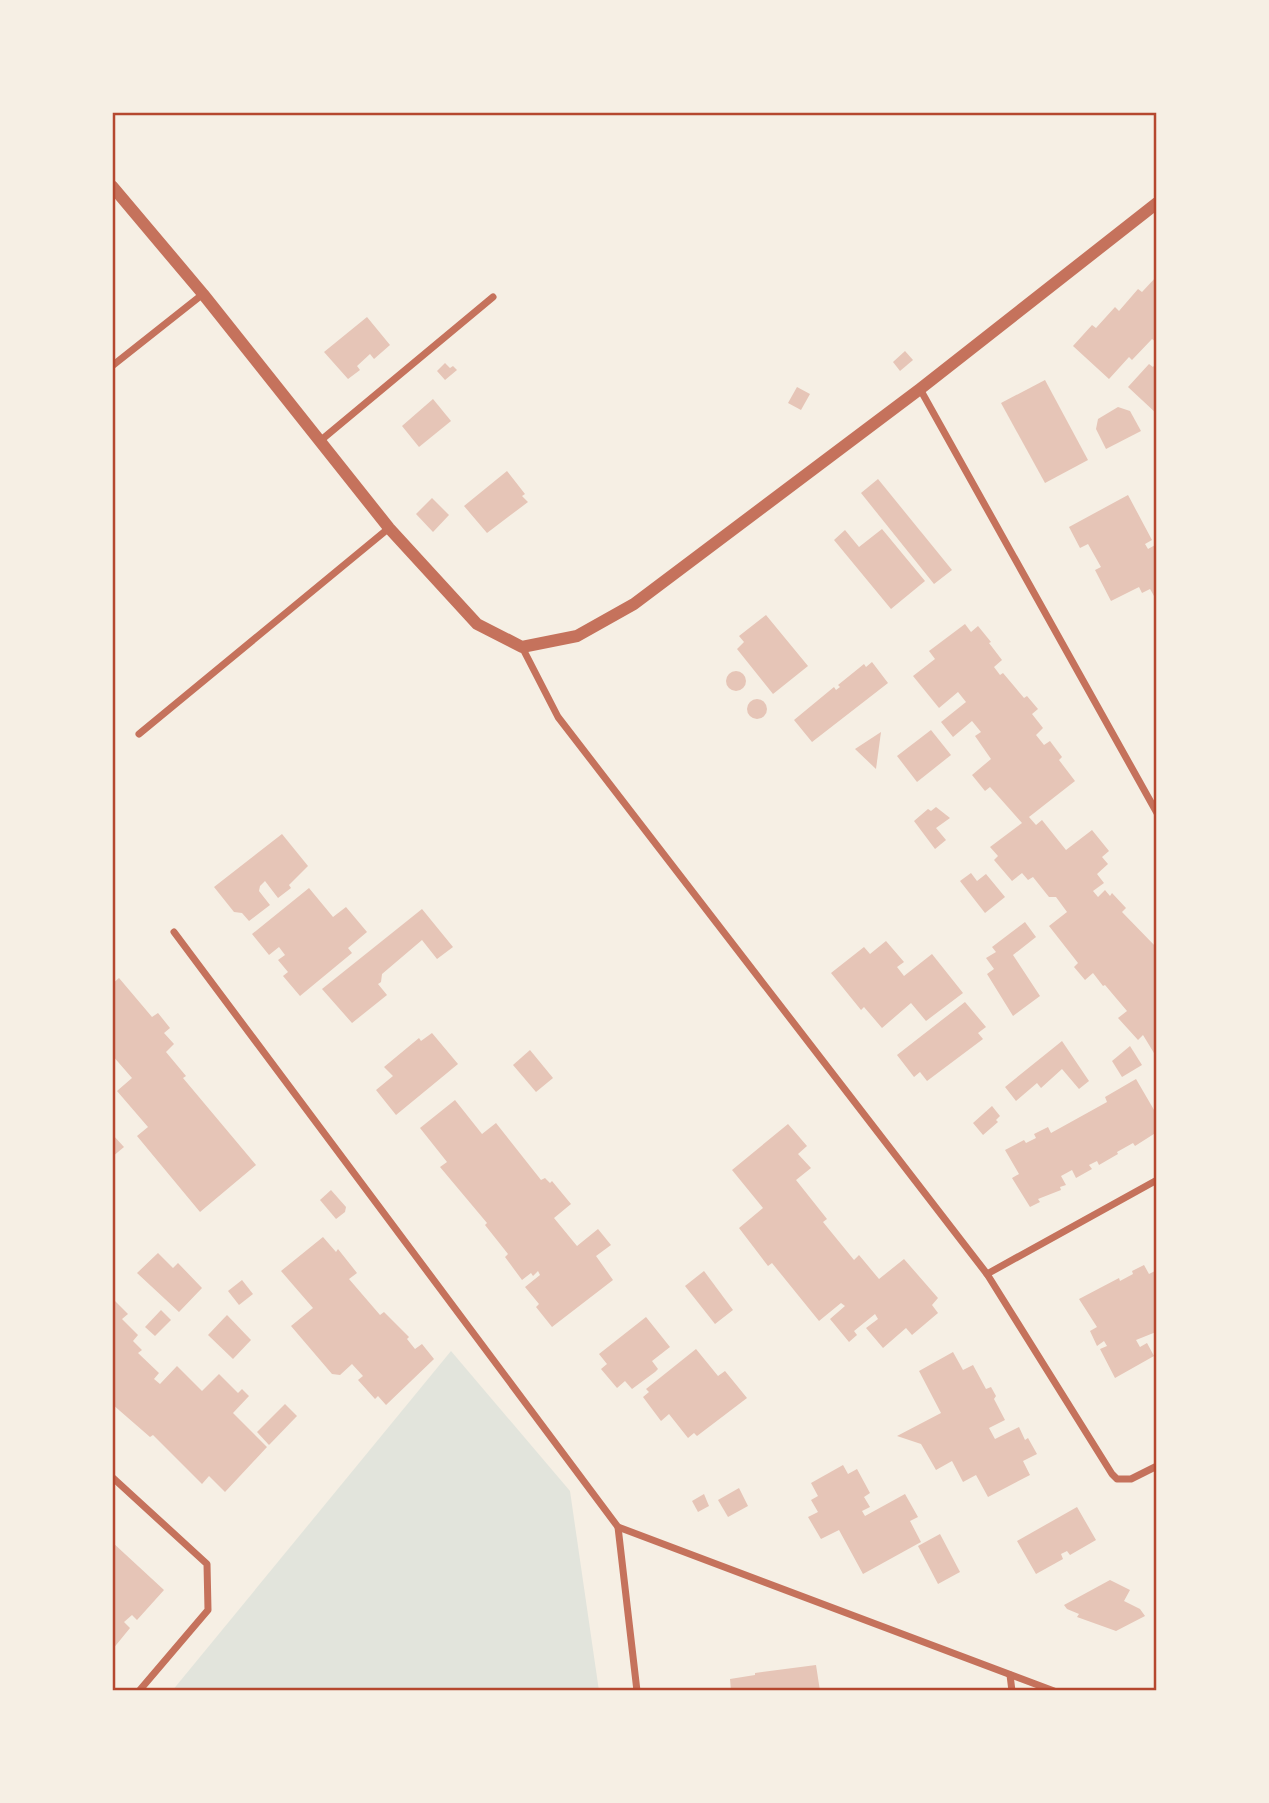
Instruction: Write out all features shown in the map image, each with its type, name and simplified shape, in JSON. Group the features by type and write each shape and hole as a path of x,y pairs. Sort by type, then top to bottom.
{"street":[{"path":"112,186 203,294 389,528 477,624 522,647 558,717 987,1274 1112,1474 1117,1479 1131,1479 1157,1466"},
{"path":"522,647 577,636 634,604 920,389 1157,203"},
{"path":"112,366 203,294"},
{"path":"320,441 493,297"},
{"path":"920,389 1157,813"},
{"path":"139,734 389,528"},
{"path":"174,932 618,1527 638,1691"},
{"path":"987,1274 1157,1180"},
{"path":"112,1477 207,1564 208,1610 139,1691"},
{"path":"618,1527 1054,1691"},
{"path":"1010,1675 1012,1691"}],"shaded area":[{"path":"451,1351 570,1491 599,1691 172,1691"}],"building":[{"path":"1157,276 1157,341 1152,339 1132,360 1129,357 1109,379 1073,346 1092,325 1096,328 1115,307 1119,311 1138,289 1142,292"},
{"path":"367,317 390,345 374,359 370,354 357,366 360,370 348,379 324,352"},
{"path":"905,351 913,360 900,371 893,362"},
{"path":"1157,362 1157,414 1128,387 1149,364 1153,367"},
{"path":"445,363 457,370 445,380 437,371"},
{"path":"1045,380 1088,460 1045,483 1001,403"},
{"path":"797,387 810,394 801,410 788,403"},
{"path":"433,399 451,421 419,447 402,426"},
{"path":"1118,407 1130,411 1141,431 1106,449 1096,429 1098,419"},
{"path":"507,471 528,502 487,533 464,506"},
{"path":"878,479 952,570 934,584 861,493"},
{"path":"1128,495 1152,540 1145,544 1148,549 1157,544 1157,594 1154,596 1150,589 1142,593 1139,587 1111,601 1095,570 1101,567 1088,544 1080,548 1069,527"},
{"path":"432,498 449,515 433,532 416,514"},
{"path":"882,529 925,581 891,609 834,540 845,530 859,547"},
{"path":"766,615 808,666 773,694 737,649 744,642 739,636"},
{"path":"965,624 971,632 978,626 1002,660 994,667 1038,709 1032,714 1043,728 1036,735 1044,745 1050,741 1062,757 1059,760 1075,781 1029,817 1036,825 1042,820 1066,850 1092,830 1109,851 1102,857 1108,864 1097,874 1104,883 1093,891 1098,897 1105,890 1110,896 1112,893 1126,908 1122,912 1157,948 1157,1058 1143,1035 1138,1040 1118,1018 1127,1011 1105,985 1103,986 1093,973 1085,980 1074,967 1078,963 1049,926 1067,912 1056,897 1049,897 1033,877 1028,880 1022,873 1012,881 994,860 998,856 990,847 1022,823 990,787 985,791 972,775 991,759 975,736 981,732 972,721 953,737 941,722 966,702 958,692 939,708 913,676 935,659 929,651"},
{"path":"872,662 888,683 812,742 794,720 834,687 836,690 840,687 838,685 864,664 866,667"},
{"path":"736,671 743,674 746,681 743,688 736,691 729,688 726,681 729,674"},
{"path":"757,699 764,702 767,709 764,716 757,719 750,716 747,709 750,702"},
{"path":"931,730 951,755 917,782 897,756"},
{"path":"881,732 876,769 855,749"},
{"path":"936,807 950,818 936,828 946,840 935,849 914,821 928,809 931,811"},
{"path":"282,834 308,866 289,885 291,888 278,898 265,881 259,891 270,905 249,921 242,913 234,912 214,887"},
{"path":"971,873 977,881 986,874 1005,897 985,913 960,881"},
{"path":"309,888 333,917 346,907 367,932 348,948 352,953 300,996 283,976 288,972 278,960 285,955 279,947 269,955 252,934"},
{"path":"422,909 453,947 437,959 422,940 382,974 378,984 387,995 352,1023 322,989"},
{"path":"1025,922 1036,937 1013,955 1040,996 1013,1016 987,974 994,969 986,958 996,952 992,947"},
{"path":"886,941 904,962 897,967 904,976 932,954 963,993 926,1021 911,1003 882,1028 864,1007 861,1010 831,973 864,947 870,954"},
{"path":"119,978 152,1017 158,1013 170,1028 164,1033 174,1044 166,1052 186,1076 183,1078 256,1165 200,1212 137,1136 148,1127 117,1091 132,1078 112,1055 112,984"},
{"path":"965,1002 986,1027 978,1033 983,1039 927,1081 920,1072 914,1077 897,1055"},
{"path":"432,1033 458,1064 396,1115 376,1090 393,1076 384,1067 419,1038 421,1041"},
{"path":"1062,1041 1089,1081 1079,1089 1062,1069 1041,1088 1037,1083 1016,1101 1005,1087"},
{"path":"1130,1046 1142,1065 1122,1077 1112,1061"},
{"path":"530,1050 553,1078 536,1092 513,1065"},
{"path":"1136,1079 1157,1115 1157,1132 1135,1146 1133,1143 1117,1152 1118,1154 1099,1165 1097,1161 1089,1165 1092,1169 1076,1178 1072,1170 1061,1176 1066,1185 1060,1187 1061,1190 1038,1199 1040,1202 1030,1207 1012,1178 1019,1174 1005,1150 1024,1140 1026,1143 1036,1138 1034,1134 1048,1127 1051,1133 1107,1102 1105,1097"},
{"path":"455,1100 482,1134 496,1123 541,1180 545,1178 550,1183 552,1181 571,1204 554,1218 577,1246 598,1229 611,1245 596,1256 613,1280 552,1327 525,1287 540,1275 538,1271 522,1280 505,1257 508,1254 485,1225 487,1223 440,1167 447,1162 420,1128"},
{"path":"992,1106 1000,1116 996,1120 998,1122 983,1135 973,1123"},
{"path":"788,1124 807,1146 798,1154 811,1168 796,1180 827,1219 823,1222 854,1260 859,1255 879,1279 904,1259 938,1298 932,1305 938,1313 912,1335 906,1328 883,1348 866,1328 878,1319 875,1314 854,1331 857,1335 849,1342 830,1319 845,1306 841,1303 819,1321 772,1263 768,1266 739,1228 763,1208 732,1170"},
{"path":"112,1134 124,1147 112,1157"},
{"path":"331,1190 346,1207 345,1212 336,1219 320,1200"},
{"path":"323,1237 336,1252 338,1249 357,1273 349,1279 380,1315 384,1312 409,1337 407,1339 415,1349 422,1344 434,1359 386,1405 378,1396 375,1399 358,1380 363,1376 352,1364 340,1375 332,1374 291,1326 313,1308 281,1271"},
{"path":"158,1253 173,1268 178,1263 202,1288 179,1312 137,1273"},
{"path":"1144,1265 1149,1274 1157,1270 1157,1328 1156,1332 1136,1340 1140,1347 1147,1343 1154,1356 1115,1378 1100,1349 1107,1346 1104,1341 1097,1346 1090,1331 1097,1327 1079,1299 1119,1278 1120,1281"},
{"path":"704,1271 733,1310 715,1324 685,1286"},
{"path":"242,1280 253,1294 239,1305 228,1291"},
{"path":"112,1298 128,1314 122,1319 138,1335 133,1341 142,1350 138,1353 159,1373 154,1379 160,1384 177,1366 202,1391 219,1374 238,1393 242,1389 249,1396 233,1413 267,1447 225,1492 209,1476 202,1484 153,1435 150,1437 112,1404"},
{"path":"161,1310 171,1320 155,1336 145,1327"},
{"path":"227,1315 251,1340 233,1359 208,1335"},
{"path":"646,1317 670,1347 652,1361 658,1369 655,1372 632,1389 625,1381 617,1388 601,1369 607,1364 599,1354"},
{"path":"696,1349 718,1376 725,1371 747,1398 697,1436 694,1433 688,1438 669,1414 661,1421 643,1397 649,1392 646,1389"},
{"path":"953,1352 963,1370 973,1365 986,1389 991,1387 996,1396 994,1399 1005,1420 989,1428 995,1439 1019,1427 1025,1440 1028,1438 1037,1454 1023,1461 1030,1475 988,1497 976,1475 963,1482 952,1461 936,1470 921,1444 897,1436 941,1413 919,1371"},
{"path":"285,1404 297,1416 269,1445 257,1432"},
{"path":"843,1465 848,1474 857,1469 870,1493 864,1497 870,1507 862,1511 865,1516 905,1494 918,1517 910,1521 921,1542 863,1574 839,1530 821,1539 808,1517 818,1512 811,1500 818,1496 811,1483"},
{"path":"739,1488 748,1506 728,1517 718,1500"},
{"path":"704,1494 709,1506 698,1512 692,1501"},
{"path":"1077,1507 1096,1540 1070,1555 1067,1551 1061,1554 1063,1559 1036,1574 1017,1541"},
{"path":"940,1534 960,1572 938,1584 918,1546"},
{"path":"112,1542 164,1590 137,1620 132,1615 124,1622 130,1628 112,1650"},
{"path":"1110,1580 1130,1590 1124,1601 1140,1609 1145,1616 1116,1631 1077,1617 1079,1614 1064,1605"},
{"path":"816,1665 820,1691 731,1691 730,1679"}]}
